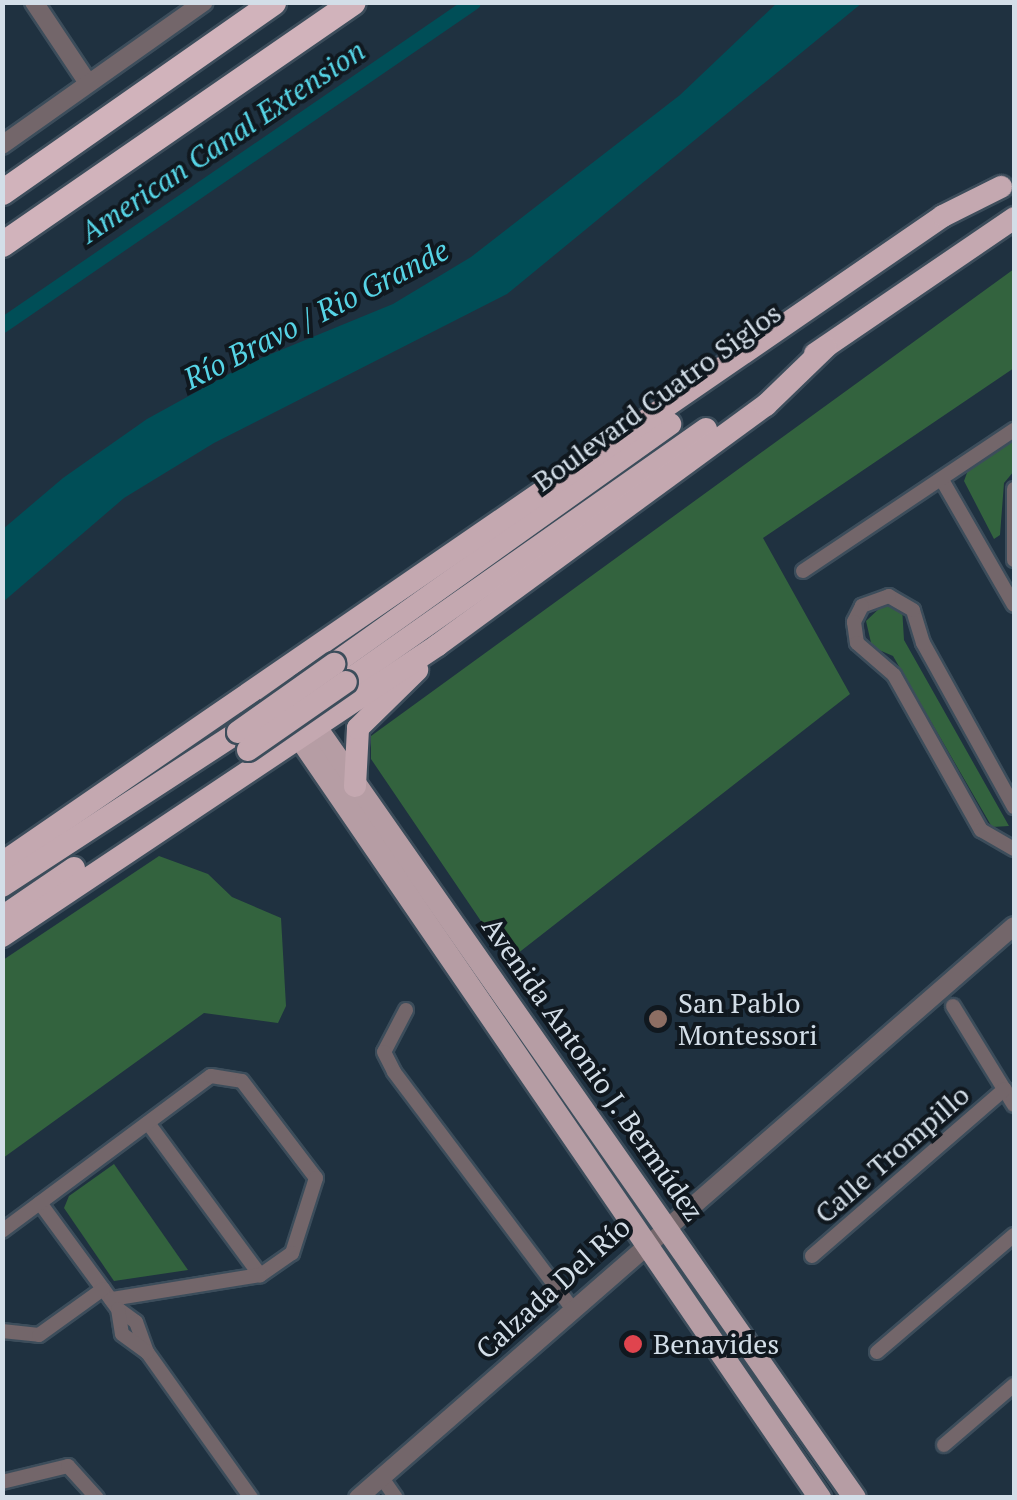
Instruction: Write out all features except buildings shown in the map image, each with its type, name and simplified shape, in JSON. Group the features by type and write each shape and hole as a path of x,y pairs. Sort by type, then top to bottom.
{"highway":[{"path":"2,192 274,2"},
{"path":"2,244 353,2"},
{"path":"2,936 239,741 272,681 943,216 1008,182"},
{"name":"Boulevard Cuatro Siglos","path":"347,680 624,457 1008,182"},
{"name":"Boulevard Cuatro Siglos","path":"347,680 1014,218"},
{"path":"355,786 358,728 438,645 766,404 826,347"},
{"path":"332,640 332,673 344,688 347,680"},
{"path":"2,886 347,680 438,645"},
{"path":"2,863 239,741 306,729 347,680"},
{"path":"2,917 239,741"}],"main road":[{"name":"Avenida Antonio J. Bermúdez","path":"272,681 820,1498"},
{"name":"Avenida Antonio J. Bermúdez","path":"306,729 355,786 855,1498"}],"street":[{"path":"34,2 88,83"},
{"path":"2,145 204,2"},
{"path":"802,571 1014,430"},
{"path":"942,480 1014,605"},
{"path":"994,570 1014,560 1014,489"},
{"path":"1014,807 923,643 913,610 890,596 862,606 854,622 857,643 894,676 981,830 1014,847"},
{"name":"Calzada Del Río","path":"358,1498 666,1224 1014,926"},
{"path":"953,1006 1014,1104"},
{"path":"406,1010 384,1052 394,1072 440,1142 571,1307"},
{"path":"2,1231 212,1076 230,1076 248,1088 314,1174 292,1252 260,1275 111,1299 39,1335 2,1332"},
{"name":"Calle Trompillo","path":"812,1256 1005,1090"},
{"path":"148,1123 260,1275"},
{"path":"40,1203 111,1299 122,1334 147,1352 250,1498"},
{"path":"877,1352 1014,1235"},
{"path":"944,1444 1014,1385"},
{"path":"2,1482 60,1466 79,1472 97,1498"},
{"path":"382,1478 396,1498"}],"shaded area":[{"path":"778,2 862,3 507,294 214,443 124,498 3,602 3,529 63,478 147,419 247,364 393,304 471,257 680,95"},
{"path":"1014,269 1014,368 763,538 850,694 508,961 371,759 371,736"},
{"path":"1014,439 1014,471 1004,483 1000,535 994,539 964,481 968,470"},
{"path":"884,604 902,607 904,640 1009,826 992,827 893,656 872,647 866,621"},
{"path":"159,856 208,874 232,897 281,918 286,1006 278,1023 204,1013 3,1158 3,960"},
{"path":"114,1164 188,1270 114,1281 64,1208 69,1196"}],"waterway":[{"name":"American Canal Extension","path":"2,325 473,2"}],"place":[{"name":"San Pablo Montessori","path":"658,1019"},
{"name":"Benavides","path":"633,1344"}],"water label":[{"name":"Río Bravo / Rio Grande","path":"316,314"}]}
